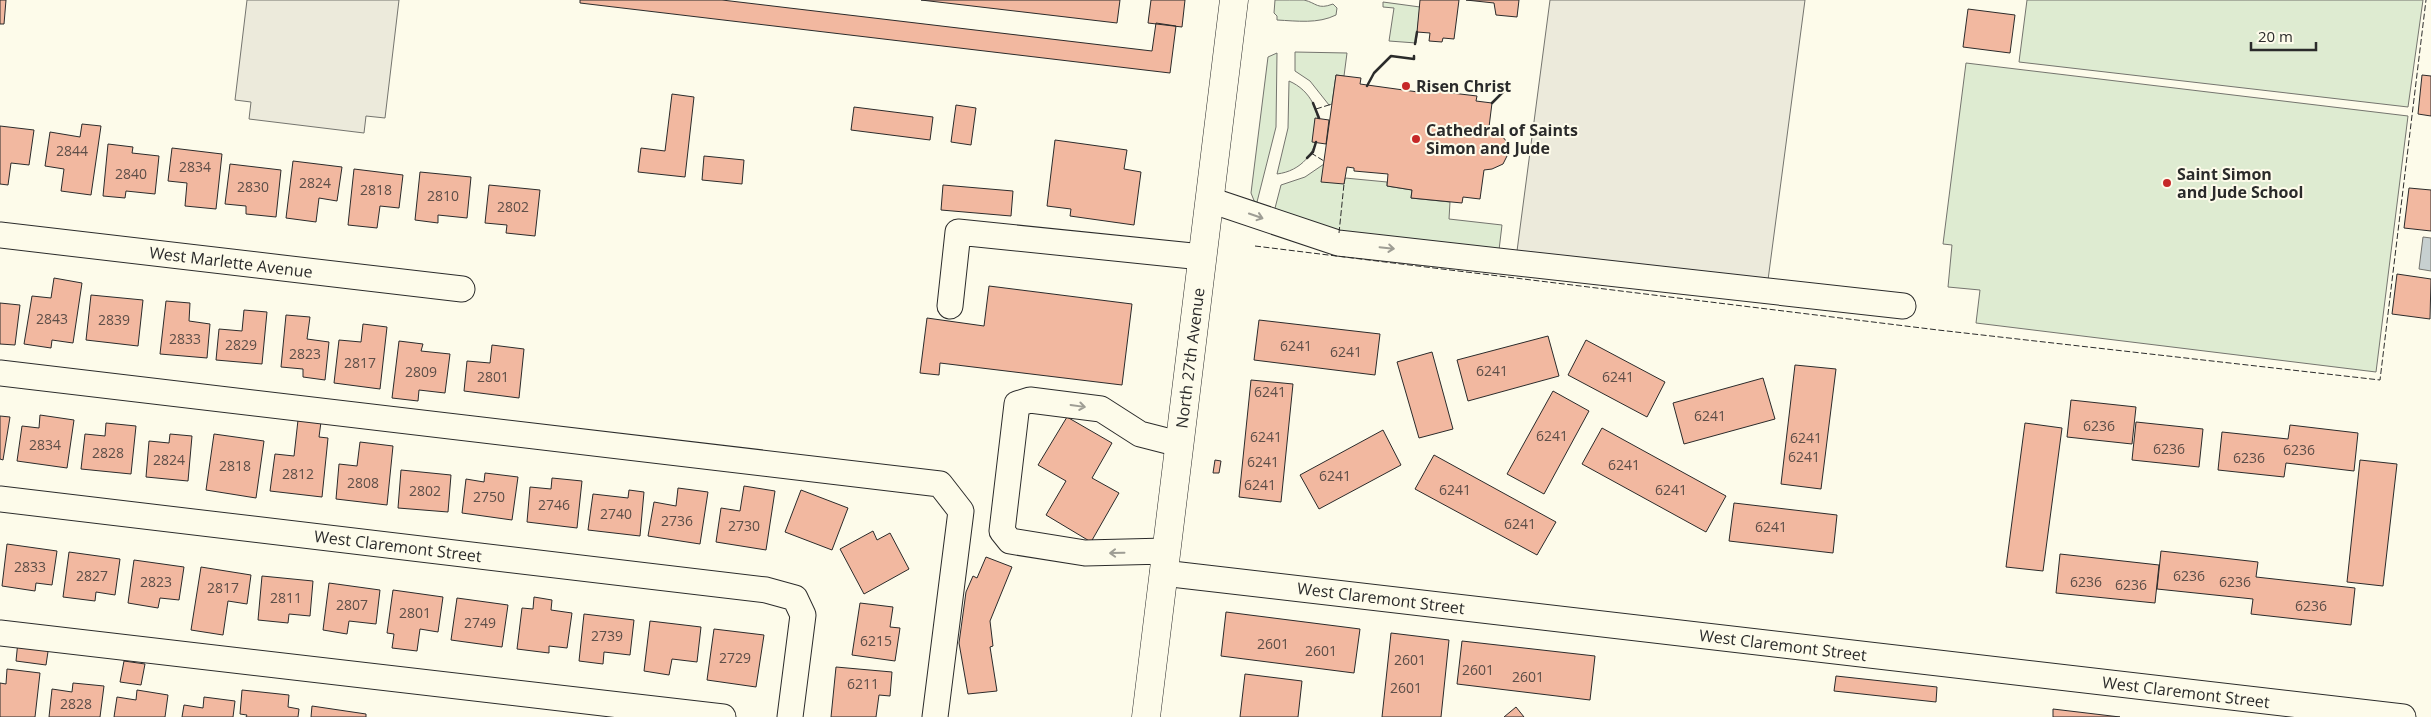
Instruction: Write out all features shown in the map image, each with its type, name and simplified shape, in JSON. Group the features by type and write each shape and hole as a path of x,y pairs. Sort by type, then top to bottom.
{"main road":[{"name":"North 27th Avenue","path":"1146,717 1234,0"}],"street":[{"path":"1210,200 1338,243 1903,306"},
{"path":"950,306 958,232 1202,257"},
{"name":"West Marlette Avenue","path":"0,235 462,289"},
{"path":"0,373 940,484 961,511 935,717"},
{"name":"West Claremont Street","path":"1180,444 1140,434 1101,409 1030,400 1017,404 1002,531 1010,542 1085,553 2403,717"},
{"name":"West Claremont Street","path":"0,499 766,590 795,598 803,615 790,717"},
{"path":"0,634 723,717"}],"green space":[{"path":"1275,0 1304,0 1320,6 1333,4 1337,8 1336,15 1315,21 1277,20 1277,16 1274,13"},
{"path":"2027,0 2423,0 2408,107 2019,62"},
{"path":"1383,2 1420,7 1416,43 1389,41 1394,8 1383,7"},
{"path":"1295,52 1347,53 1344,76 1336,75 1332,104 1329,105 1310,81 1295,71"},
{"path":"1277,53 1276,127 1257,202 1255,203 1251,193 1268,57"},
{"name":"Saint Simon and Jude School","path":"1966,63 2408,116 2376,372 1976,323 1980,290 1948,287 1952,245 1943,244"},
{"path":"1289,81 1303,90 1313,103 1317,117 1318,132 1314,147 1306,160 1293,169 1277,174 1288,128"},
{"path":"1324,164 1344,184 1345,178 1387,182 1387,186 1412,190 1411,198 1450,202 1449,219 1502,225 1499,250 1333,232 1274,212 1281,185 1305,177"}],"shaded area":[{"path":"247,0 399,0 385,118 366,116 364,133 249,119 251,102 235,100"},
{"path":"1550,0 1805,0 1768,280 1517,251"},
{"path":"2423,237 2431,238 2431,271 2419,269"}],"building":[{"path":"0,0 6,0 4,24 0,24"},
{"path":"580,0 722,0 1152,51 1156,23 1176,26 1170,73 580,3"},
{"path":"921,0 1120,0 1117,23"},
{"path":"1151,0 1185,0 1182,27 1148,23"},
{"path":"1420,0 1459,0 1454,39 1443,38 1442,42 1429,41 1430,33 1417,32"},
{"path":"1466,0 1519,0 1517,17 1496,15 1494,3"},
{"path":"1968,9 2015,15 2010,53 1963,47"},
{"name":"Cathedral of Saints Simon and Jude","path":"1336,75 1361,78 1360,84 1418,92 1418,89 1477,96 1476,101 1492,103 1489,127 1507,142 1507,156 1503,164 1484,170 1480,199 1463,197 1462,203 1411,198 1412,190 1387,186 1388,174 1354,171 1354,168 1347,167 1344,184 1321,182"},
{"path":"2422,75 2431,76 2431,116 2418,114"},
{"path":"672,94 694,97 685,177 638,172 641,148 665,151"},
{"path":"956,105 976,108 971,145 951,142"},
{"path":"854,107 933,117 930,140 851,130"},
{"path":"1315,118 1329,120 1326,144 1312,142"},
{"path":"82,124 101,126 91,195 61,191 64,169 45,166 50,132 80,137"},
{"path":"0,126 34,130 29,165 11,163 8,185 0,184"},
{"path":"1055,140 1127,150 1124,169 1141,172 1134,225 1070,216 1071,209 1047,206"},
{"path":"108,144 133,147 132,153 159,156 155,194 126,191 125,198 103,196"},
{"path":"172,148 222,154 216,209 185,206 187,183 168,181"},
{"path":"704,156 744,160 742,184 702,180"},
{"path":"293,161 342,167 337,201 319,198 316,222 286,218"},
{"path":"230,164 281,170 276,217 246,214 246,206 225,204"},
{"path":"354,169 403,175 399,208 380,206 377,228 348,225"},
{"path":"420,172 471,177 467,218 438,215 438,223 415,220"},
{"path":"489,185 540,190 535,236 506,233 507,225 485,223"},
{"path":"943,185 1013,191 1011,216 941,210"},
{"path":"2409,188 2431,190 2431,231 2404,228"},
{"path":"2397,274 2431,279 2430,319 2392,314"},
{"path":"54,278 82,283 73,343 52,340 51,348 24,344 32,296 51,298"},
{"path":"989,286 1132,304 1122,385 940,363 939,375 920,373 927,318 984,326"},
{"path":"91,295 143,300 138,346 86,340"},
{"path":"166,301 190,303 189,321 210,324 207,358 160,354"},
{"path":"0,303 20,305 15,345 0,344"},
{"path":"244,310 267,312 262,364 216,360 219,329 242,331"},
{"path":"286,315 310,317 307,339 329,342 325,380 303,377 303,369 281,367"},
{"path":"1259,320 1380,334 1375,375 1254,360"},
{"path":"363,324 387,327 380,389 334,383 339,340 361,342"},
{"path":"1548,336 1559,376 1468,401 1457,360"},
{"path":"1586,340 1665,382 1647,417 1568,375"},
{"path":"399,341 423,344 421,351 450,354 445,393 419,390 418,401 392,398"},
{"path":"492,345 524,349 519,398 464,391 467,361 490,363"},
{"path":"1432,352 1453,429 1419,438 1397,362"},
{"path":"1795,365 1836,369 1821,489 1781,484"},
{"path":"1763,378 1775,419 1684,444 1673,403"},
{"path":"1251,380 1293,384 1281,502 1239,497"},
{"path":"1553,391 1589,411 1544,494 1507,474"},
{"path":"2071,400 2136,407 2132,444 2067,437"},
{"path":"40,415 74,420 67,468 17,461 22,426 39,428"},
{"path":"0,416 10,417 3,460 0,459"},
{"path":"1067,417 1112,443 1092,478 1119,493 1091,542 1046,515 1066,481 1038,465"},
{"path":"298,420 321,422 319,437 328,438 322,497 270,491 275,454 294,456"},
{"path":"2136,422 2203,429 2199,467 2132,460"},
{"path":"106,423 136,426 131,474 81,469 85,434 105,436"},
{"path":"2025,423 2062,428 2043,571 2006,567"},
{"path":"2290,425 2358,433 2354,471 2286,463 2284,477 2218,470 2222,432 2288,439"},
{"path":"1602,428 1726,496 1706,532 1582,464"},
{"path":"1383,430 1401,465 1319,509 1300,475"},
{"path":"170,434 192,436 188,481 146,477 149,441 169,443"},
{"path":"214,434 264,441 256,498 206,490"},
{"path":"360,442 393,446 387,505 336,499 339,464 357,466"},
{"path":"1434,455 1556,522 1537,555 1415,489"},
{"path":"1215,460 1221,461 1219,473 1213,473"},
{"path":"2360,460 2397,464 2383,586 2347,582"},
{"path":"401,470 451,475 448,512 398,508"},
{"path":"485,473 518,477 512,520 462,513 466,479 484,482"},
{"path":"552,478 582,481 577,528 527,522 530,487 551,489"},
{"path":"744,486 775,491 766,550 716,542 721,508 740,511"},
{"path":"678,488 708,492 700,544 648,536 654,502 676,506"},
{"path":"629,490 644,492 640,536 588,530 593,494 628,498"},
{"path":"801,490 848,508 832,550 785,532"},
{"path":"1734,503 1837,515 1833,553 1729,541"},
{"path":"873,531 877,540 890,533 909,569 864,594 840,549"},
{"path":"7,544 57,551 52,585 36,583 35,591 2,586"},
{"path":"2161,551 2258,562 2256,577 2355,588 2351,625 2251,614 2253,599 2157,589"},
{"path":"69,552 120,559 115,595 96,592 95,601 63,597"},
{"path":"2060,554 2159,565 2155,603 2056,593"},
{"path":"986,557 1012,567 990,621 993,646 990,647 997,691 968,694 959,643 966,592 973,576 977,578"},
{"path":"134,560 184,567 179,600 160,598 158,608 128,603"},
{"path":"201,567 251,575 247,604 228,601 223,635 191,630"},
{"path":"262,576 313,581 310,616 289,614 288,623 258,620"},
{"path":"329,583 380,590 376,624 349,621 347,634 323,630"},
{"path":"393,590 443,597 438,632 420,629 417,651 392,648 394,634 387,633"},
{"path":"534,597 552,600 551,610 572,613 567,648 549,646 549,653 517,649 522,608 533,609"},
{"path":"457,598 508,605 502,647 451,640"},
{"path":"860,603 893,607 890,627 900,628 895,661 852,655"},
{"path":"1226,612 1360,629 1354,673 1221,656"},
{"path":"584,614 634,620 630,655 604,652 603,664 579,661"},
{"path":"650,621 701,627 697,662 672,659 669,675 644,671"},
{"path":"714,629 764,635 756,687 707,680"},
{"path":"1391,633 1449,640 1441,717 1382,717"},
{"path":"18,641 49,645 46,665 16,661"},
{"path":"1462,641 1595,656 1590,700 1457,684"},
{"path":"124,661 145,664 141,685 120,682"},
{"path":"836,667 892,672 890,696 879,695 876,717 831,717"},
{"path":"7,669 40,673 35,717 0,717 0,683 6,684"},
{"path":"1245,674 1302,681 1298,717 1240,717"},
{"path":"1836,676 1937,687 1936,702 1834,691"},
{"path":"73,683 104,686 100,717 49,717 52,689 72,692"},
{"path":"137,690 168,695 165,717 114,717 117,697 136,700"},
{"path":"242,690 289,695 288,707 299,709 298,717 246,717 247,715 240,714"},
{"path":"204,697 235,701 233,717 182,717 184,705 203,708"},
{"path":"312,706 366,714 366,717 311,717"},
{"path":"1516,707 1524,717 1504,717"},
{"path":"2053,709 2120,717 2053,717"}],"fence":[{"path":"1255,246 1938,330 2380,380 2426,0"},
{"path":"1316,109 1332,104"},
{"path":"1311,153 1324,161"},
{"path":"1339,233 1344,184"}],"wall":[{"path":"1415,44 1417,32"},
{"path":"1367,86 1374,73 1391,56 1414,59 1414,56"},
{"path":"1492,103 1504,91"},
{"path":"1313,103 1319,118"},
{"path":"1307,158 1313,152 1316,142"}],"place":[{"name":"Risen Christ","path":"1406,86"},
{"name":"Cathedral of Saints Simon and Jude","path":"1416,139"},
{"name":"Saint Simon and Jude School","path":"2167,183"}]}
